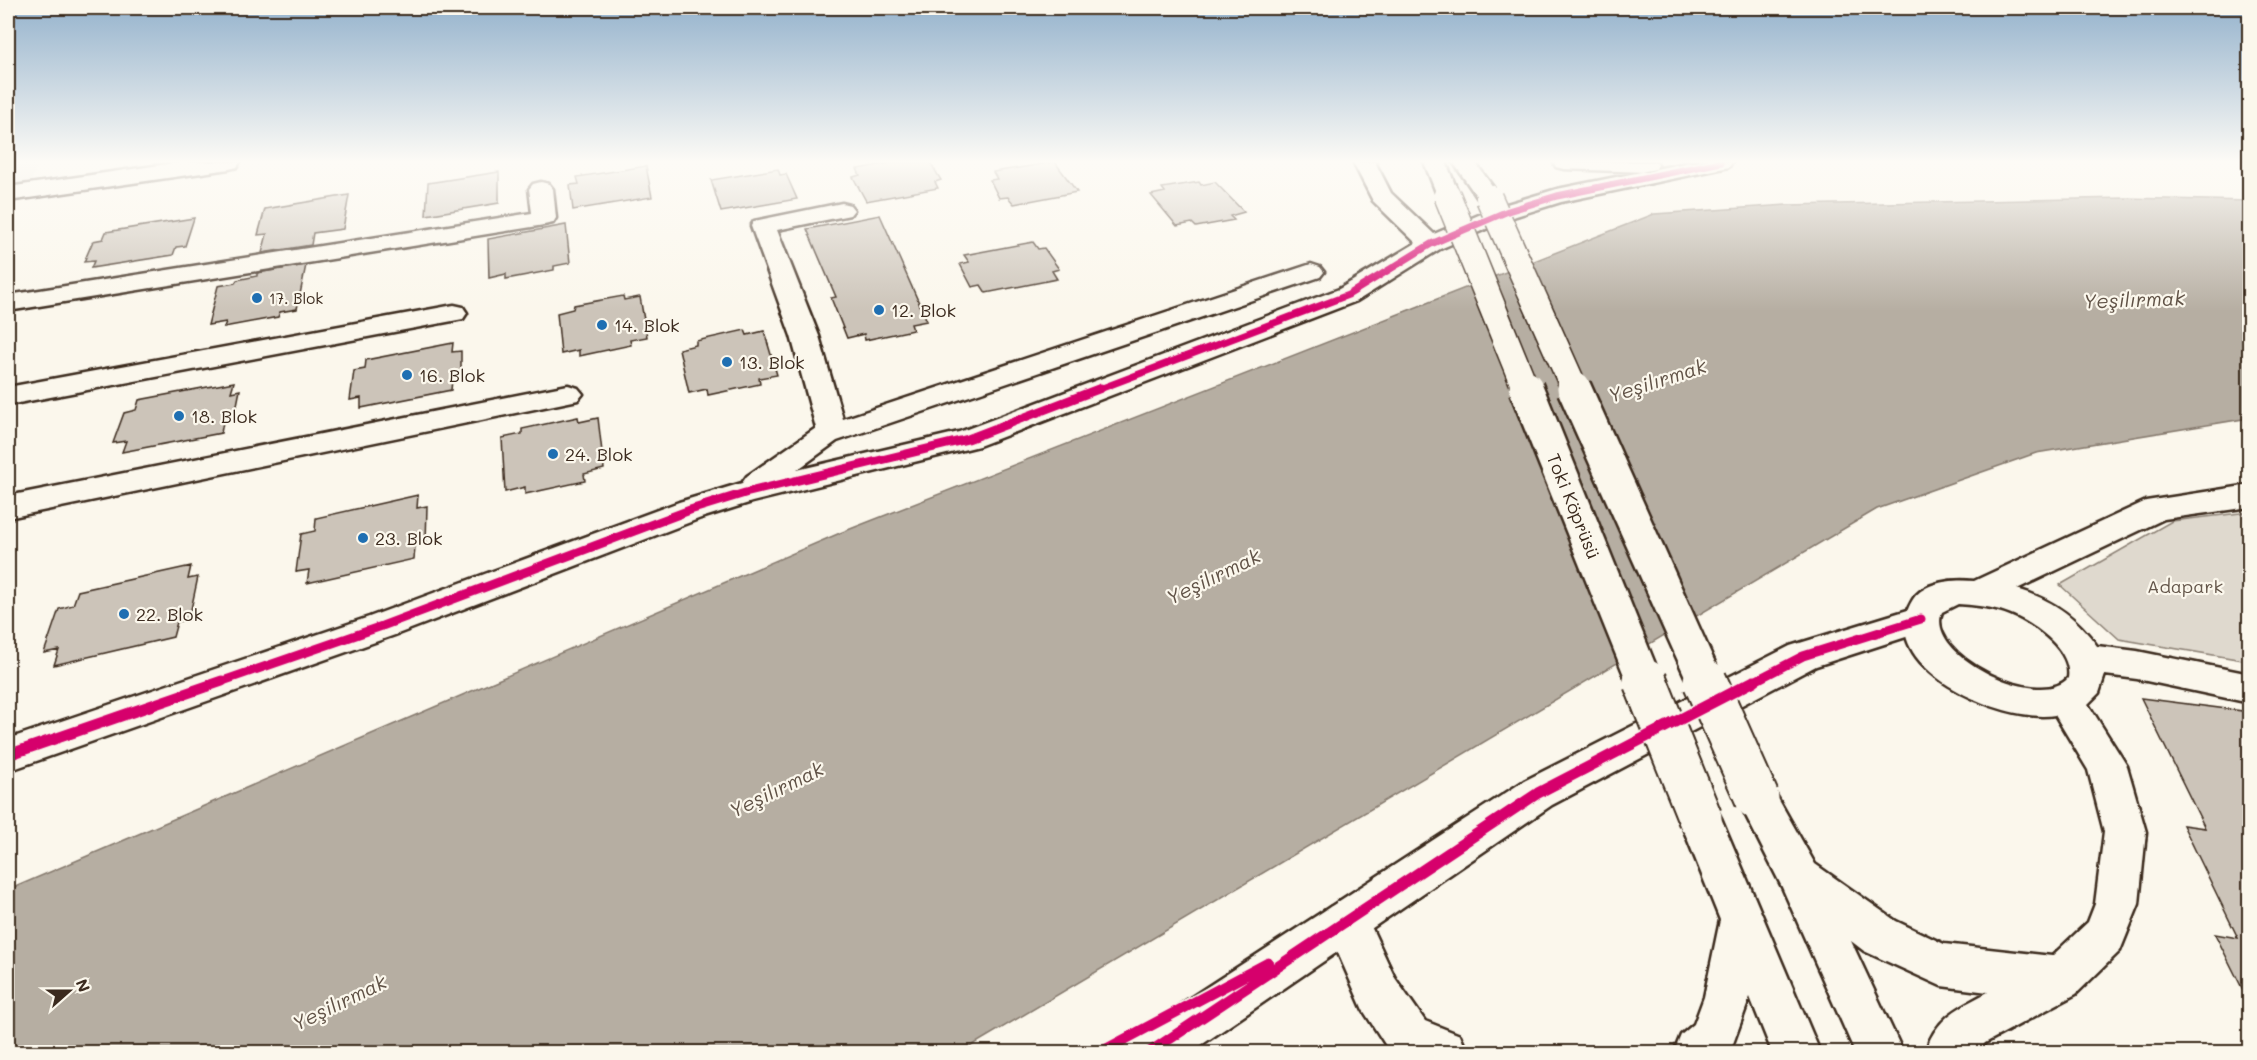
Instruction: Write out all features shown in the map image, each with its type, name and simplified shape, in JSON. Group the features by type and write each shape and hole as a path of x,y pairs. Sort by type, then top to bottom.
{"street":[{"path":"8,303 544,218 544,211"},
{"path":"832,433 805,336 763,226 835,211"},
{"path":"1398,211 1431,244"},
{"name":"Toki Köprüsü","path":"1454,211 1796,1053"},
{"path":"1495,211 1757,798 1800,878 1879,1053"},
{"path":"8,755 382,626 679,514 745,493 968,439 1348,295 1431,244 1507,211"},
{"path":"745,493 832,433 1311,272"},
{"path":"8,396 454,313"},
{"path":"8,507 568,394"},
{"path":"1981,592 2157,509 2250,496"},
{"path":"1958,592 1981,592 2007,598 2033,609 2062,629 2074,641 2085,658 2089,677 2081,691 2065,700 2041,703 2012,699 1983,688 1957,673 1936,655 1924,636 1921,619 1926,606 1939,596 1958,592"},
{"path":"1150,1053 1538,793 1803,656 1921,619"},
{"path":"2085,658 2137,665 2250,689"},
{"path":"1949,1053 1968,1027 2060,979 2104,936 2117,904 2125,832 2107,766 2065,700"},
{"path":"1800,878 1880,936 1941,965 2060,979"},
{"path":"1698,1053 1712,1039 1727,997 1742,920"},
{"path":"1346,921 1379,994 1408,1038 1443,1053"}],"green space":[{"name":"Adapark","path":"2249,512 2249,661 2119,639 2060,585 2172,521"}],"water":[{"name":"Yeşilırmak","path":"1691,211 2249,211 2249,418 2036,453 1877,509 961,1052 8,1052 8,890 840,533 1654,214"}],"building":[{"path":"264,211 346,211 343,229 313,233 311,245 262,253 267,234 258,235"},
{"path":"426,211 447,211 426,215"},
{"path":"1165,211 1244,212 1230,216 1234,220 1196,227 1192,223 1177,226"},
{"path":"880,215 927,321 911,324 913,330 865,340 864,334 847,338 831,298 836,297 807,229"},
{"path":"194,218 185,246 176,247 173,255 91,268 94,261 84,262 93,241 103,239 106,232"},
{"path":"566,225 570,263 554,266 554,270 506,279 506,274 489,278 488,239"},
{"path":"1033,242 1038,249 1044,248 1059,269 1052,271 1057,279 986,293 981,285 972,287 960,264 969,262 964,255"},
{"name":"17. Blok","path":"306,265 297,309 280,312 278,317 224,327 226,322 208,325 218,286 257,276 257,273"},
{"name":"14. Blok","path":"623,296 624,300 640,297 647,337 630,340 631,345 579,356 579,350 561,354 557,313 573,309 574,305"},
{"name":"13. Blok","path":"745,330 747,335 764,331 777,375 759,378 760,384 708,395 707,389 689,393 679,349 696,345 696,341"},
{"name":"16. Blok","path":"453,343 452,352 461,351 461,378 452,380 451,390 361,408 361,398 350,400 354,371 365,369 366,360"},
{"name":"18. Blok","path":"234,382 231,392 240,390 234,420 223,422 221,433 122,452 126,441 113,443 124,413 136,410 139,400"},
{"name":"24. Blok","path":"578,417 579,422 598,418 604,469 584,474 585,481 525,494 525,487 505,492 502,438 522,434 522,429"},
{"name":"23. Blok","path":"418,495 417,508 427,506 426,542 415,546 414,559 307,583 309,570 296,572 301,534 315,531 316,518"},
{"name":"22. Blok","path":"191,566 188,579 198,577 189,619 177,622 173,637 54,665 59,650 44,653 59,609 73,605 78,591"},
{"path":"2141,698 2250,712 2250,1004 2215,934 2238,938 2183,825 2205,828"}],"cycle path":[{"path":"8,755 382,626 690,510 745,493 968,439 1348,295 1431,244 1507,211"},
{"path":"1150,1052 1538,793 1803,656 1921,619"},
{"path":"1101,1052 1268,963"}],"place":[{"name":"17. Blok","path":"257,298"},
{"name":"12. Blok","path":"879,310"},
{"name":"14. Blok","path":"602,325"},
{"name":"13. Blok","path":"727,362"},
{"name":"16. Blok","path":"407,375"},
{"name":"18. Blok","path":"179,416"},
{"name":"24. Blok","path":"553,454"},
{"name":"23. Blok","path":"363,538"},
{"name":"22. Blok","path":"124,614"}]}
